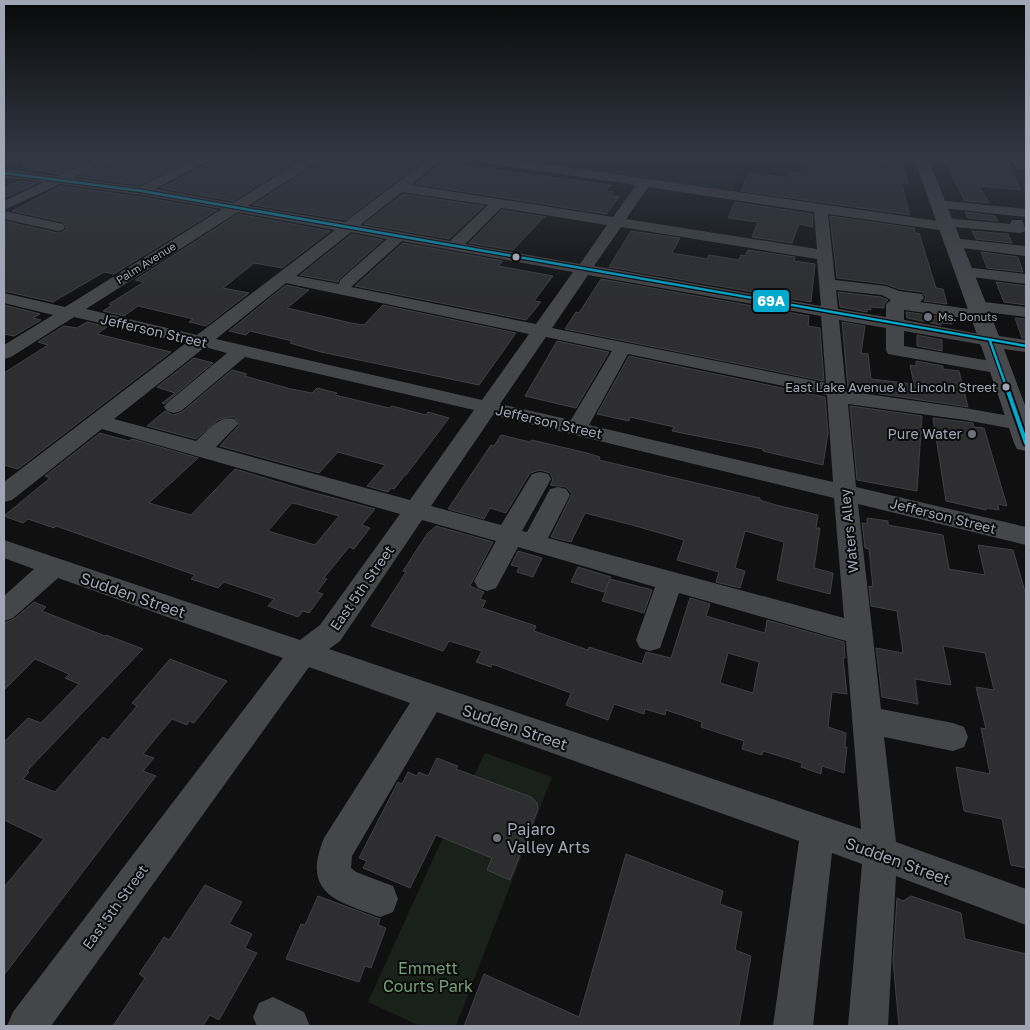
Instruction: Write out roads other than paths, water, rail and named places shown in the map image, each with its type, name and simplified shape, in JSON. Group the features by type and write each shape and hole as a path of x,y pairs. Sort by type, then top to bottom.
{"main road":[{"path":"939,206 976,309 1022,423"},
{"path":"990,341 1026,346"}],"street":[{"path":"231,206 454,246 530,254 549,258 584,270 990,341"},
{"path":"4,494 374,206"},
{"path":"454,246 495,206"},
{"path":"516,206 824,255"},
{"name":"East 5th Street","path":"28,1026 302,654 330,633 628,206"},
{"path":"800,206 948,231 1026,251"},
{"path":"948,231 1020,229 1022,218 950,206"},
{"name":"Palm Avenue","path":"4,353 236,207"},
{"name":"Waters Alley","path":"820,209 880,853 868,1026"},
{"path":"4,215 58,227"},
{"path":"369,288 346,284 399,236"},
{"path":"964,275 1026,279"},
{"path":"964,275 1026,284"},
{"path":"354,277 413,288"},
{"path":"283,278 542,330 836,394 965,414 995,421 1022,423"},
{"path":"827,284 886,291 895,296 976,309"},
{"name":"Jefferson Street","path":"4,298 487,408 1026,536"},
{"path":"1001,368 895,350 895,304 1026,312"},
{"path":"576,429 623,347"},
{"path":"174,407 240,351"},
{"path":"98,421 860,634"},
{"path":"200,450 228,424"},
{"path":"517,539 540,479"},
{"path":"487,581 517,539 558,495"},
{"name":"Sudden Street","path":"4,549 880,853 1026,907"},
{"path":"4,611 54,567"},
{"path":"650,640 670,582"},
{"path":"380,899 340,883 332,869 333,858 336,850 430,697"},
{"path":"868,720 953,736"},
{"path":"793,1026 817,832"}],"place":[{"name":"Ms. Donuts","path":"928,317"},
{"name":"East Lake Avenue & Lincoln Street","path":"1006,387"},
{"name":"Pure Water","path":"972,434"},
{"name":"Pajaro Valley Arts","path":"497,838"}],"park label":[{"name":"Emmett Courts Park","path":"428,977"}]}
